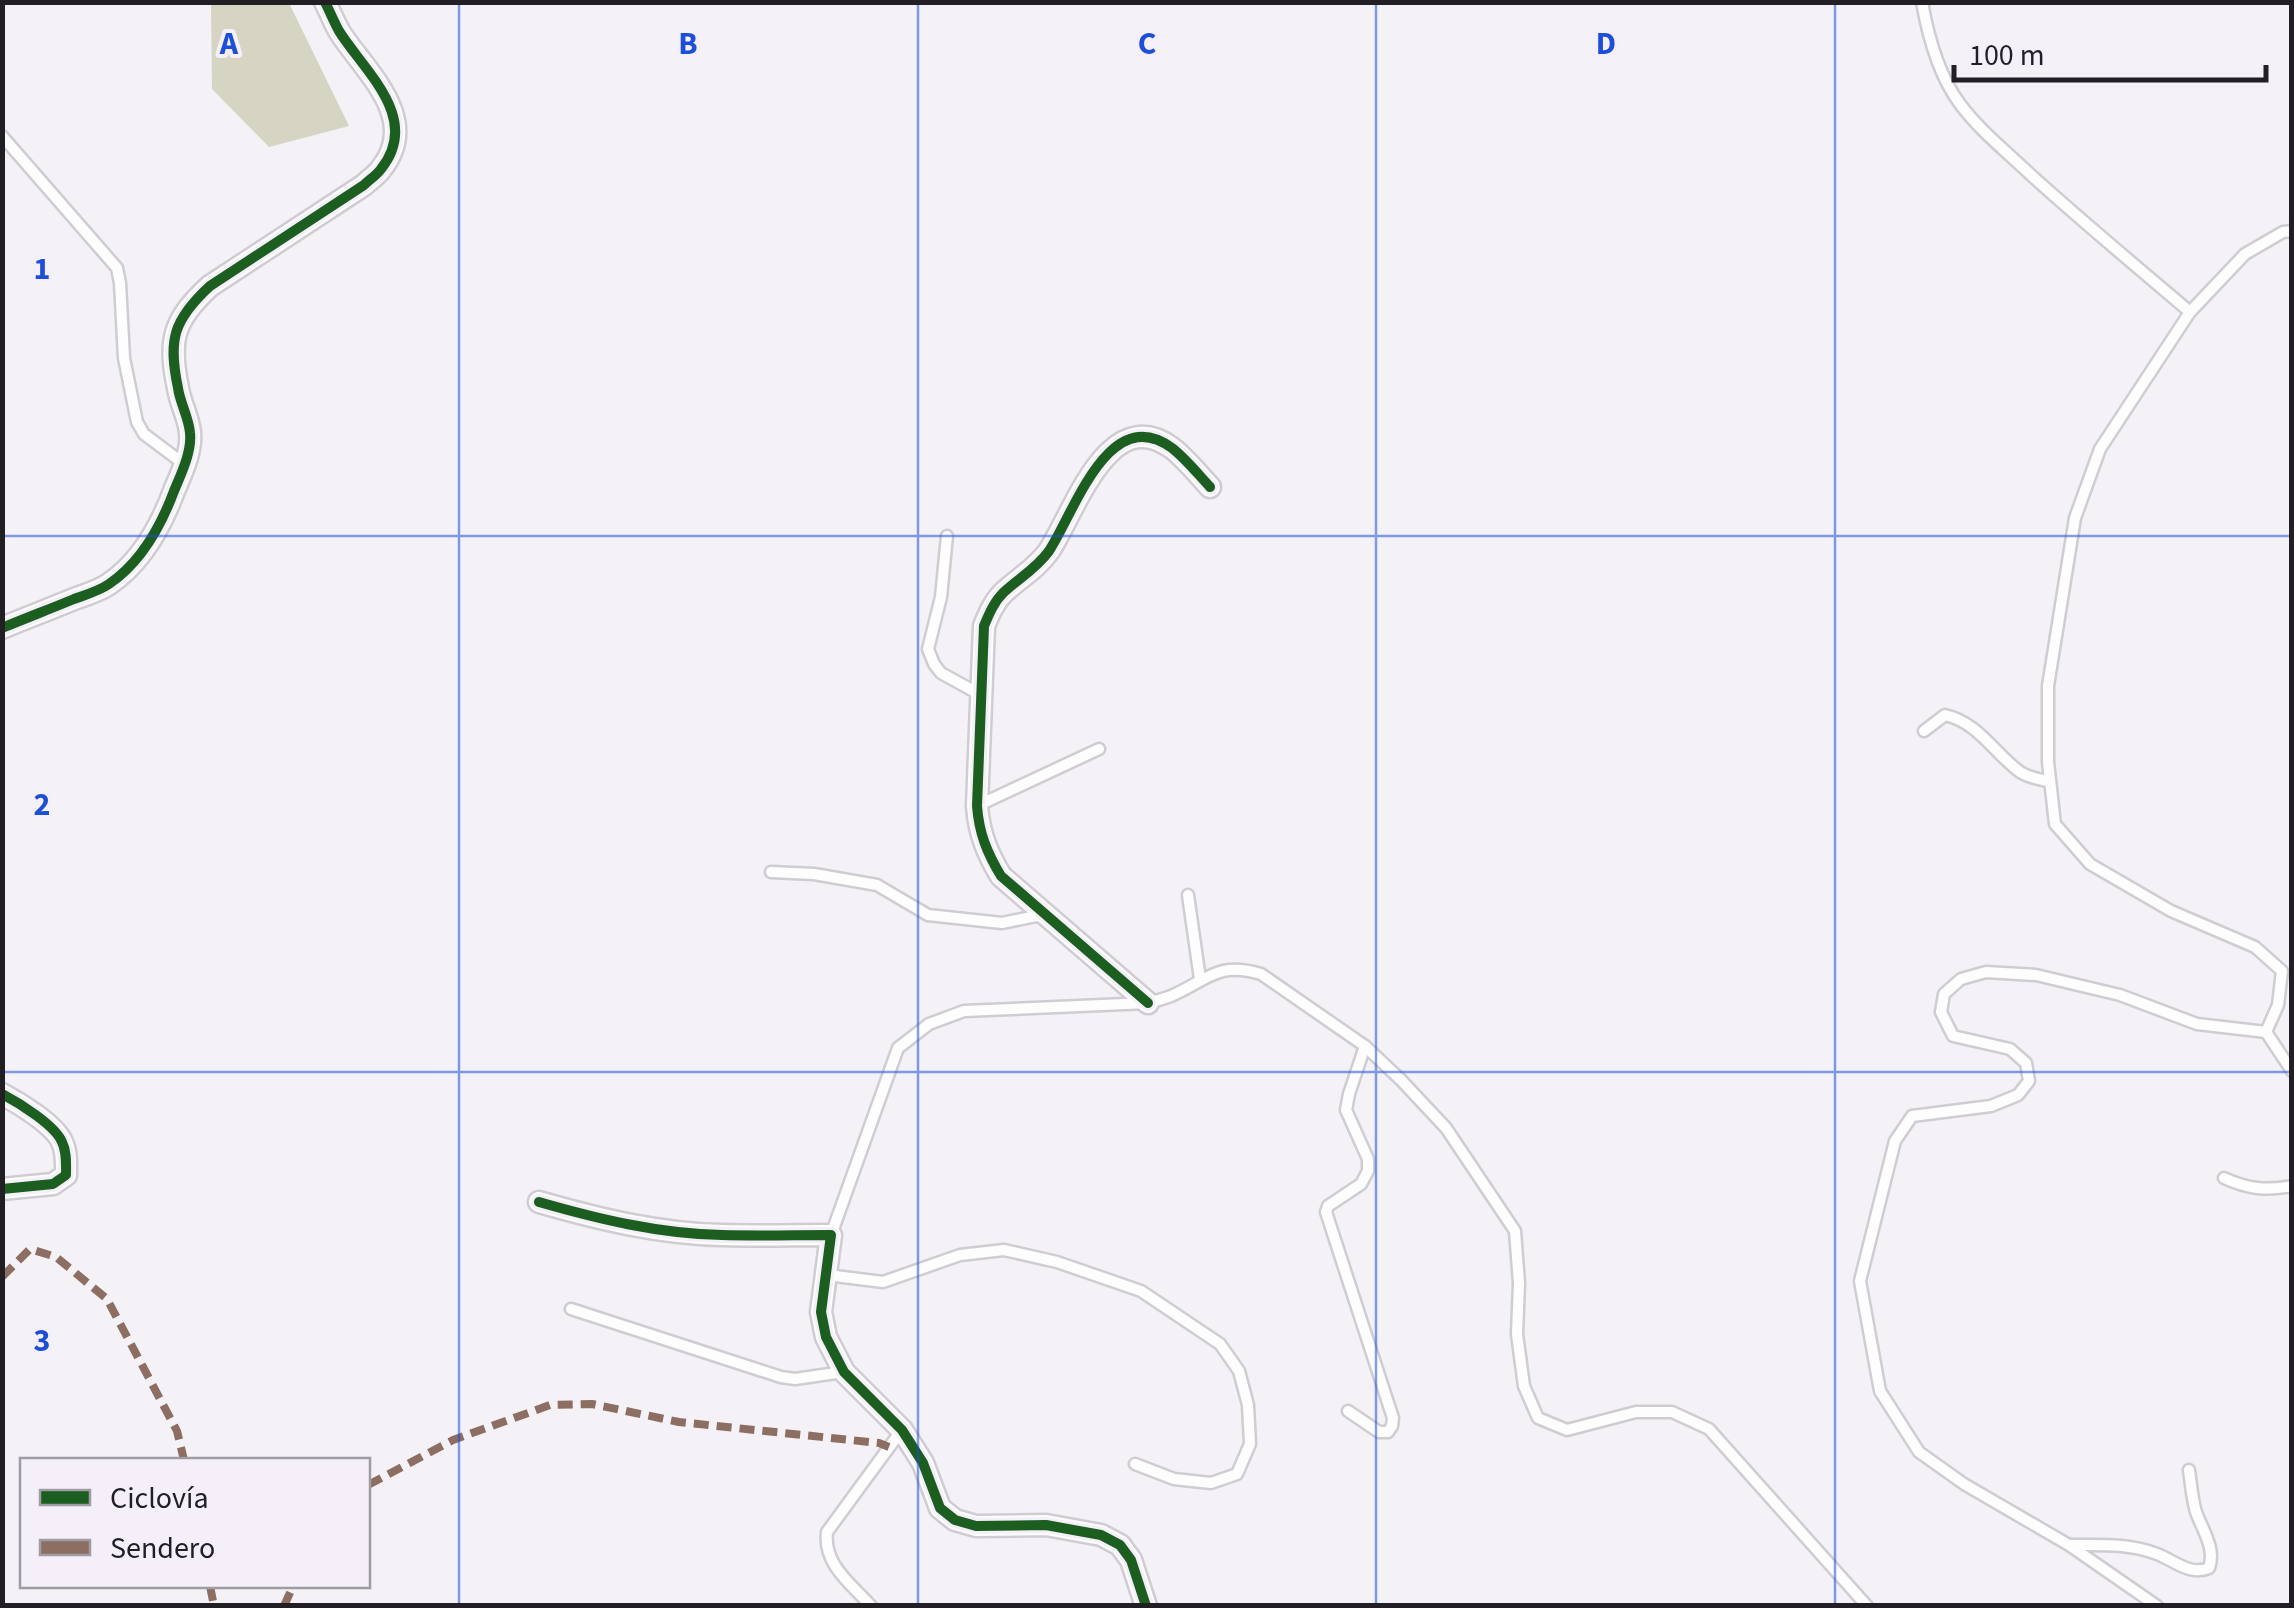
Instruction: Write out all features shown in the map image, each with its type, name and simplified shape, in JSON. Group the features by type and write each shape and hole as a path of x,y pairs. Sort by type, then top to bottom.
{"street":[{"path":"2,628 106,587 144,550 170,502 184,465 190,434 178,388 174,333 194,300 381,170 390,152 395,121 384,92 339,30 325,2"},
{"path":"1148,1003 1002,876 988,854 979,829 977,806 984,626 1002,594 1037,566 1048,551 1110,448 1129,438 1146,436 1170,447 1210,487"},
{"path":"2,1094 21,1104 62,1138 66,1176 54,1184 2,1189"},
{"path":"539,1202 629,1225 720,1236 831,1235 821,1312 826,1336 844,1372 902,1430 923,1463 940,1508 954,1520 976,1526 1046,1525 1101,1534 1120,1545 1131,1560 1146,1606"}],"lane":[{"path":"1922,2 1939,63 1958,102 1986,134 2190,312"},
{"path":"2,136 117,268 124,358 137,422 144,434 184,465"},
{"path":"2266,1032 2278,1005 2282,972 2255,948 2171,911 2090,864 2056,824 2050,782 2048,686 2076,518 2100,449 2190,312 2245,254 2292,230"},
{"path":"947,536 942,596 928,650 941,673 982,696"},
{"path":"1924,731 1945,714 1959,718 1976,728 2024,775 2050,782"},
{"path":"977,806 1099,750"},
{"path":"770,872 814,874 877,885 928,915 1002,922 1047,914"},
{"path":"1188,895 1200,979"},
{"path":"831,1235 898,1048 929,1024 964,1011 1148,1003 1222,971 1242,968 1261,974 1365,1046 1446,1128 1515,1231 1517,1334 1524,1386 1538,1418 1567,1430 1636,1412 1672,1412 1709,1429 1867,1606"},
{"path":"2157,1606 2069,1545 1964,1484 1919,1452 1880,1391 1860,1281 1894,1141 1912,1116 1991,1106 2018,1095 2029,1080 2026,1063 2010,1049 1953,1036 1942,1012 1944,994 1962,979 1986,972 2036,975 2120,996 2196,1024 2266,1032 2292,1071"},
{"path":"1348,1412 1379,1432 1388,1432 1392,1426 1393,1418 1326,1212 1328,1206 1360,1184 1368,1172 1368,1158 1346,1110 1365,1046"},
{"path":"2224,1178 2254,1189 2292,1186"},
{"path":"826,1275 883,1282 960,1255 1004,1250 1057,1262 1140,1292 1220,1344 1230,1357 1239,1371 1248,1405 1250,1444 1237,1474 1211,1483 1174,1478 1135,1464"},
{"path":"571,1310 781,1377 795,1379 844,1372"},
{"path":"871,1606 832,1563 825,1546 827,1532 902,1430"},
{"path":"2069,1545 2119,1544 2156,1554 2190,1570 2202,1572 2209,1568 2211,1549 2195,1509 2188,1470"}],"shaded area":[{"path":"211,3 289,3 349,126 269,147 212,89"}],"marked path":[{"path":"2,1277 30,1249 56,1257 107,1299 177,1431 184,1458"},
{"path":"370,1484 453,1440 550,1405 592,1404 679,1422 889,1447"},
{"path":"210,1588 214,1606"},
{"path":"284,1606 292,1588"}],"cycle path":[{"path":"2,628 92,593 120,575 140,555 163,517 189,448 189,427 174,357 181,321 210,286 364,185 392,150 395,132 385,96 339,31 325,2"},
{"path":"1148,1003 1001,876 988,851 977,806 984,626 1000,597 1049,551 1083,489 1112,450 1130,439 1150,438 1172,448 1210,487"},
{"path":"2,1094 36,1115 58,1135 65,1150 66,1167 66,1175 53,1184 2,1189"},
{"path":"539,1202 606,1220 676,1232 831,1235 821,1312 826,1337 844,1372 902,1430 923,1463 940,1508 955,1520 976,1526 1046,1525 1101,1535 1120,1545 1131,1560 1146,1606"}]}
